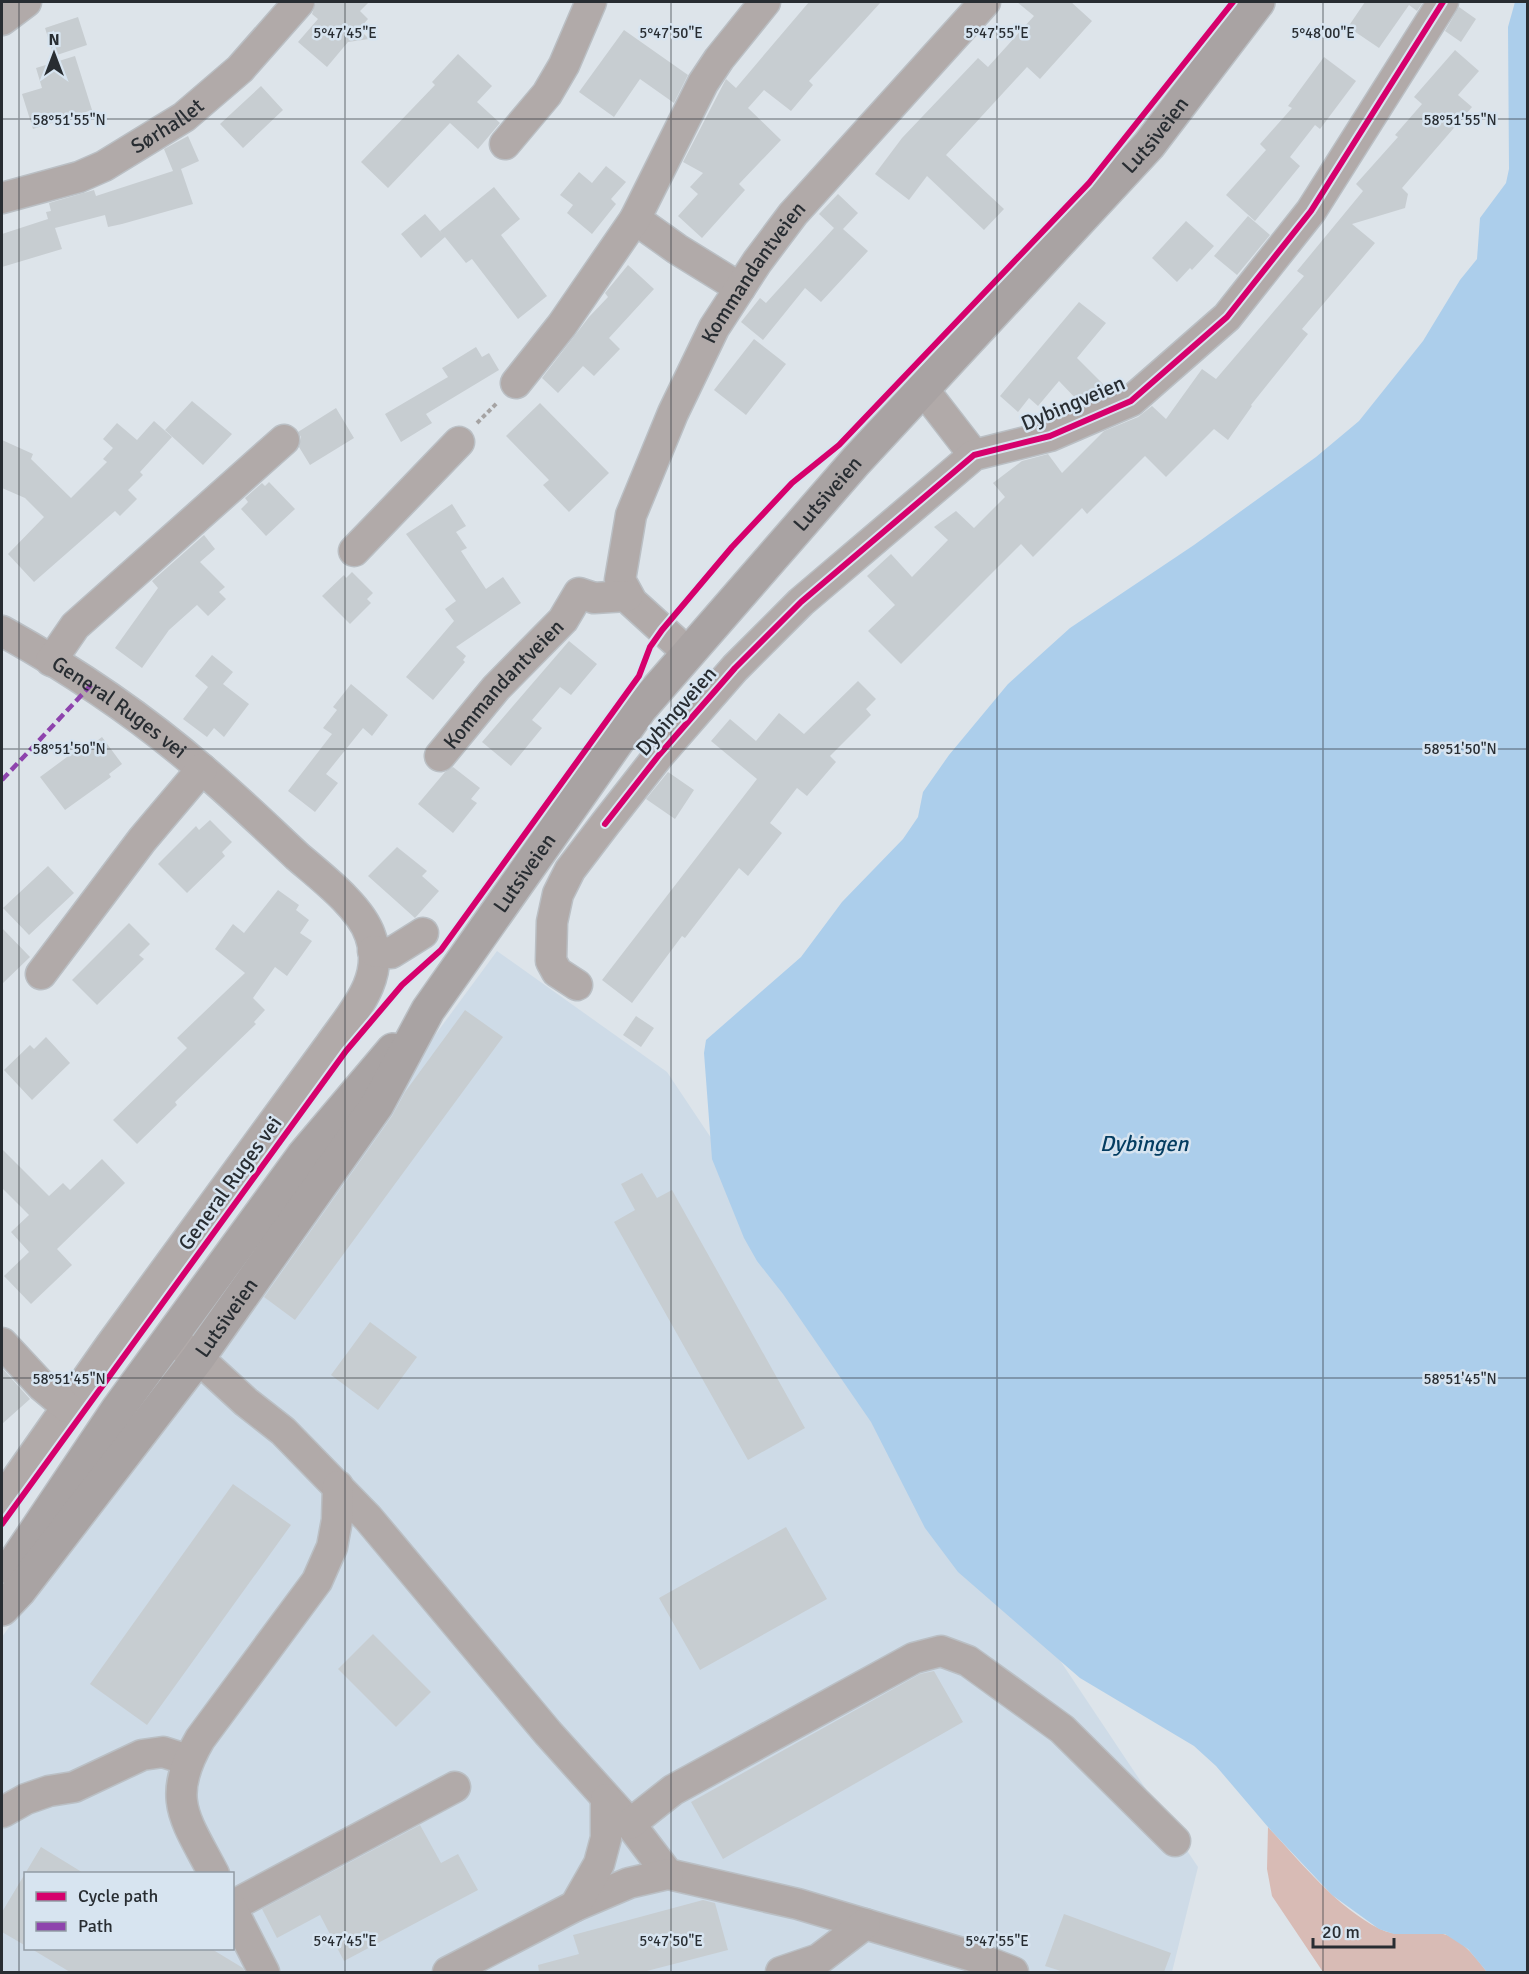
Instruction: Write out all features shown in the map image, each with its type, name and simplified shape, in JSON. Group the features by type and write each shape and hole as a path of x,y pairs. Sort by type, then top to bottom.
{"main road":[{"name":"Lutsiveien","path":"2,1609 19,1591 198,1358 377,1105 428,1010 640,708 687,652 923,389 1149,145 1258,2"},
{"name":"Lutsiveien","path":"2,1583 118,1409 303,1156 352,1094 428,1010"}],"street":[{"path":"2,20 26,2"},
{"name":"Sørhallet","path":"2,198 49,187 87,174 184,117 240,69 299,2"},
{"path":"505,144 547,94 564,65 591,2"},
{"path":"516,383 562,325 635,219 703,84 719,59 765,2"},
{"name":"Kommandantveien","path":"440,756 496,688 563,620 579,593 594,598 627,596 620,580 620,568 631,514 696,362 740,288 793,214 985,2"},
{"name":"Dybingveien","path":"578,986 557,972 551,960 554,910 570,870 659,755 735,668 801,602 974,455 1050,436 1131,401 1227,317 1311,211 1443,2"},
{"path":"635,219 740,288"},
{"path":"923,389 974,455"},
{"path":"51,661 65,638 97,606 284,440"},
{"path":"354,551 459,442"},
{"path":"627,596 687,652"},
{"name":"General Ruges vei","path":"2,630 91,685 202,769 340,896 364,923 371,936 373,951 372,980 364,997 2,1500"},
{"path":"40,974 142,840 202,769"},
{"path":"373,951 391,953 423,933"},
{"path":"170,1338 198,1358 283,1431 368,1518 548,1733 630,1824 668,1874"},
{"path":"2,1343 42,1386 67,1407"},
{"path":"213,1872 188,1822 181,1800 180,1784 188,1760 200,1739 317,1581 332,1547 337,1520 338,1486"},
{"path":"630,1824 673,1790 914,1658 941,1651 968,1661 1062,1729 1175,1841"},
{"path":"3,1812 26,1798 74,1787 142,1755 163,1752 188,1760"},
{"path":"234,1906 455,1787"},
{"path":"575,1906 590,1883 604,1846 606,1798"},
{"path":"448,1972 575,1906 629,1883 668,1874 798,1904 972,1956 1013,1972"},
{"path":"234,1911 264,1972"},
{"path":"781,1972 819,1959 865,1924"}],"path":[{"path":"459,442 516,383"}],"shaded area":[{"path":"497,951 667,1072 1198,1867 1172,1972 2,1972 2,1637 251,1285"},
{"path":"1268,1827 1320,1883 1364,1919 1388,1932 1435,1933 1456,1939 1468,1949 1487,1972 1323,1972 1272,1896 1267,1869"}],"water":[{"name":"Dybingen","path":"1515,2 1528,2 1528,1972 1487,1972 1468,1949 1445,1934 1394,1934 1379,1929 1332,1895 1268,1827 1216,1766 1194,1746 1080,1678 958,1572 925,1528 871,1422 783,1294 757,1261 744,1238 712,1159 704,1053 706,1040 801,957 842,902 903,839 918,817 923,792 949,755 1008,684 1070,628 1194,545 1316,457 1359,421 1423,341 1460,280 1477,259 1480,218 1506,183 1509,169 1508,27"}],"building":[{"path":"316,2 369,2 360,11 368,19 359,29 369,39 348,42 327,67 298,42 318,19 312,14"},
{"path":"809,2 881,2 809,81 813,85 791,111 764,90 748,108 781,140 739,184 745,190 702,238 678,216 698,194 690,187 703,173 683,162 726,79 736,88"},
{"path":"1017,2 1071,2 1092,21 1040,79 1027,67 946,155 1004,209 984,230 927,176 909,200 875,174 902,138 978,58 988,67 1034,16"},
{"path":"1365,2 1423,2 1417,11 1409,5 1379,48 1348,27"},
{"path":"1459,7 1476,19 1461,42 1445,31"},
{"path":"78,17 87,45 54,56 45,28"},
{"path":"624,30 688,75 674,103 640,79 614,117 579,92"},
{"path":"1455,50 1479,71 1458,95 1472,107 1402,188 1408,194 1405,208 1352,224 1375,243 1302,329 1308,334 1251,405 1228,440 1214,429 1166,477 1145,456 1087,514 1082,508 1033,557 1021,544 901,664 868,631 895,605 867,576 891,554 912,577 948,540 934,527 956,511 974,528 1005,497 993,483 1022,461 1048,454 1062,473 1104,431 1138,417 1152,406 1166,419 1202,369 1216,379 1304,276 1297,271 1363,191 1356,184 1398,137 1395,135 1422,104 1414,97"},
{"path":"458,54 492,86 477,102 500,123 478,149 450,123 388,188 361,162 435,85 432,82"},
{"path":"75,56 92,110 33,129 22,94 42,88 36,68"},
{"path":"1324,57 1356,81 1320,129 1315,125 1290,157 1300,166 1255,221 1226,195 1266,150 1260,144 1292,108 1288,106"},
{"path":"261,86 283,110 243,148 220,124"},
{"path":"188,136 199,161 181,169 193,204 108,227 105,215 55,228 62,249 2,267 2,234 48,219 46,212 51,211 49,203 94,190 96,196 173,171 164,149"},
{"path":"606,166 626,182 611,199 616,204 592,234 567,213 573,205 560,195 579,172 592,183"},
{"path":"494,187 520,219 501,235 547,296 518,319 472,259 466,263 440,231"},
{"path":"838,194 858,213 843,229 868,251 821,302 805,288 763,340 741,322 760,298 766,303 834,228 819,214"},
{"path":"425,214 445,237 421,258 401,234"},
{"path":"1248,216 1270,235 1237,275 1214,256"},
{"path":"1186,221 1214,246 1192,270 1190,268 1177,282 1152,258"},
{"path":"628,265 654,289 609,338 620,349 594,376 583,366 558,393 542,378 589,317 608,297 605,293"},
{"path":"1079,302 1106,323 1077,358 1110,391 1081,404 1059,381 1038,406 1029,398 1018,412 1000,396"},
{"path":"754,339 786,364 746,415 714,390"},
{"path":"476,347 482,357 489,353 499,370 426,414 432,423 401,442 385,414 448,377 442,368"},
{"path":"192,401 232,434 203,465 165,430"},
{"path":"540,403 609,473 569,512 543,485 549,480 506,436"},
{"path":"336,408 354,438 310,465 299,447 301,437 298,432"},
{"path":"154,421 172,437 140,472 143,475 128,490 137,499 120,516 115,511 34,582 8,554 44,517 25,498 2,488 2,440 33,454 31,459 71,498 107,462 103,459 113,448 103,439 117,423 137,440"},
{"path":"269,482 295,509 266,536 241,509 248,502 245,498 262,483 265,486"},
{"path":"452,504 466,526 456,532 467,548 461,551 486,589 503,577 521,603 456,647 466,656 463,660 465,662 433,700 406,677 454,621 445,609 456,601 406,534"},
{"path":"204,535 215,549 200,562 225,587 219,592 226,599 208,616 197,605 169,630 142,668 115,648 158,588 152,581"},
{"path":"352,572 373,593 367,599 371,603 350,624 322,596 344,575 346,578"},
{"path":"569,641 597,664 571,695 560,687 532,720 542,728 511,766 482,742"},
{"path":"212,655 233,672 223,684 249,704 224,737 214,728 207,737 183,719 208,687 195,676"},
{"path":"858,681 876,699 866,709 871,715 830,756 836,762 807,796 797,788 770,823 782,833 748,876 739,868 685,938 682,936 632,1003 602,980 757,779 711,741 730,719 756,741 779,713 804,734"},
{"path":"351,684 388,715 372,736 363,728 326,774 338,783 315,812 288,791 332,734 323,728 337,710 333,707"},
{"path":"102,737 122,764 109,774 111,777 65,810 40,777 86,743 89,747"},
{"path":"453,767 480,788 471,799 477,803 453,833 418,804 445,772"},
{"path":"668,772 694,790 675,819 646,799"},
{"path":"210,820 232,842 222,852 225,856 187,893 158,864 196,826 199,830"},
{"path":"397,847 427,871 422,876 439,891 415,918 368,876"},
{"path":"48,866 74,893 29,935 3,908"},
{"path":"278,890 299,905 296,910 309,920 300,933 312,941 287,976 275,967 253,998 265,1010 254,1022 256,1024 175,1102 177,1105 137,1144 113,1120 187,1048 177,1038 245,973 215,949 233,924 244,933"},
{"path":"129,923 150,944 139,955 144,959 97,1005 72,980"},
{"path":"2,928 30,957 2,984"},
{"path":"465,1010 503,1037 295,1320 264,1297 392,1116 405,1092"},
{"path":"636,1016 654,1028 641,1047 623,1035"},
{"path":"46,1037 70,1063 32,1100 4,1070 30,1045 34,1049"},
{"path":"2,1149 49,1196 63,1183 70,1190 102,1159 125,1183 57,1249 72,1265 31,1304 4,1276 29,1252 11,1232 29,1215 2,1188"},
{"path":"642,1173 657,1198 672,1190 805,1428 748,1460 614,1222 635,1210 621,1184"},
{"path":"370,1322 417,1357 378,1410 331,1375"},
{"path":"2,1368 30,1399 2,1424"},
{"path":"233,1484 291,1525 147,1725 90,1684"},
{"path":"786,1527 827,1599 700,1670 659,1598"},
{"path":"373,1634 431,1692 396,1727 338,1669"},
{"path":"934,1671 963,1722 723,1859 691,1802 920,1674"},
{"path":"420,1825 441,1863 458,1854 478,1890 344,1961 320,1915 277,1938 262,1909"},
{"path":"41,1847 82,1872 26,1872"},
{"path":"24,1875 24,1945 2,1932 2,1912"},
{"path":"703,1900 715,1903 728,1950 643,1972 539,1972 538,1965 579,1954 573,1935"},
{"path":"1064,1914 1171,1953 1164,1972 1064,1972 1045,1966"},
{"path":"33,1950 213,1950 243,1968 245,1972 70,1972"}],"marked path":[{"path":"2,780 91,685"}],"cycle path":[{"path":"2,1524 346,1051 402,985 441,950 639,676 650,647 662,630 732,547 792,483 839,445 1089,183 1233,2"},
{"path":"605,824 659,755 735,668 801,602 974,455 1050,436 1131,401 1227,317 1311,211 1443,2"}]}
